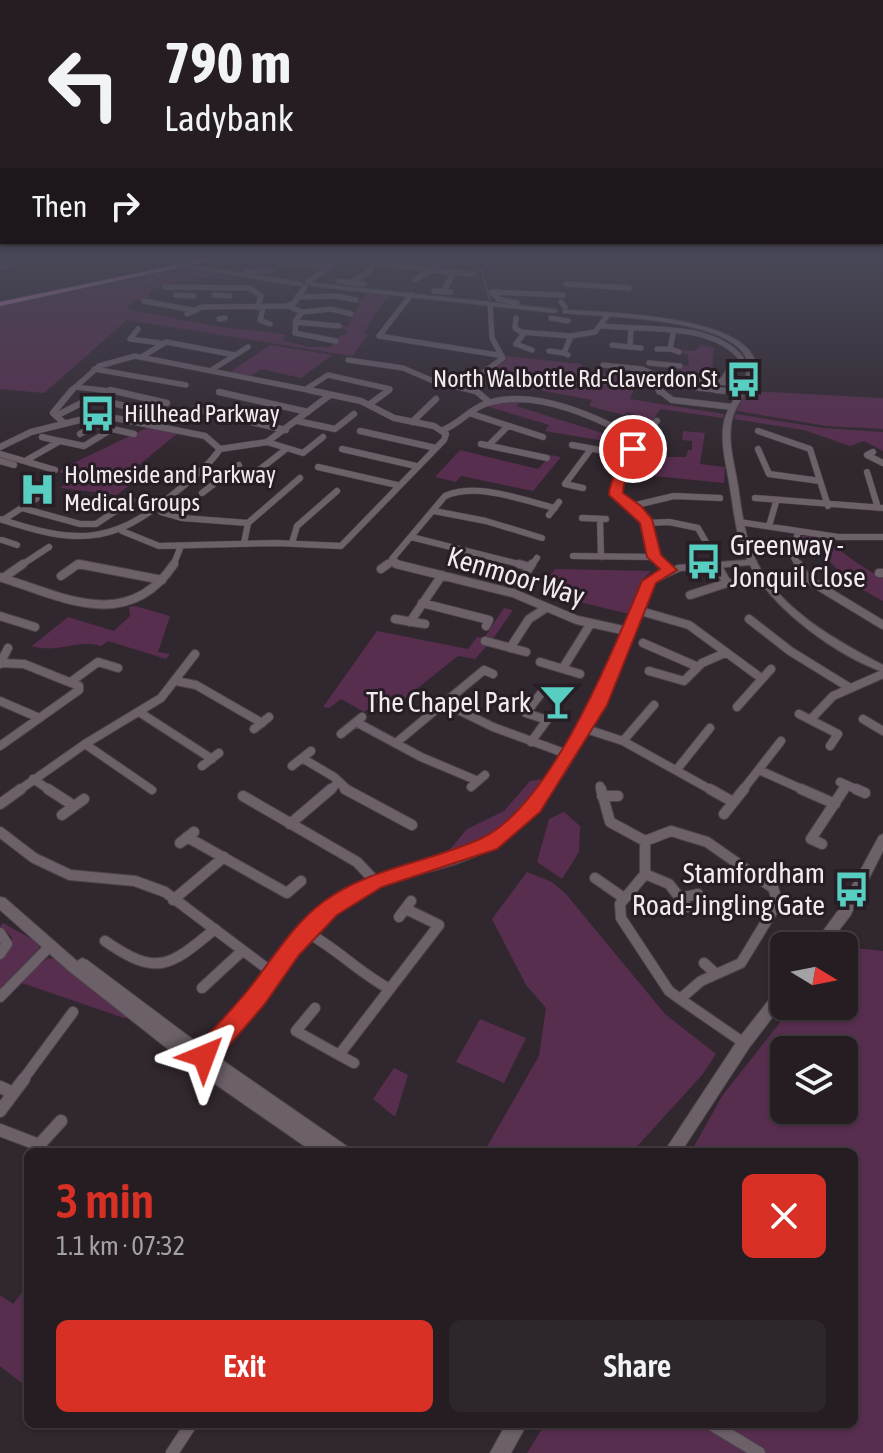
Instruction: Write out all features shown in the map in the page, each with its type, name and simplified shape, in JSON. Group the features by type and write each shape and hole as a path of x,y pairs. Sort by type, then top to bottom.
{"street":[{"path":"295,324 292,334 332,341"},
{"path":"312,324 341,327"},
{"path":"389,324 379,336 503,358 480,375"},
{"path":"491,324 498,355"},
{"path":"515,324 515,328 524,333 557,336 589,334 603,326 712,339 726,344 741,358"},
{"path":"552,324 557,336"},
{"path":"671,324 697,327 731,339 751,361 732,407 727,432 739,522 752,562 771,589 804,620 883,672"},
{"path":"630,347 631,328"},
{"path":"138,329 130,339 235,355"},
{"path":"524,333 516,344 532,350"},
{"path":"670,349 673,334"},
{"path":"549,351 566,354 571,336"},
{"path":"143,356 161,343"},
{"path":"612,345 641,348"},
{"path":"213,369 248,347"},
{"path":"657,349 679,352"},
{"path":"64,423 56,416 54,409 94,369 114,356 143,356 306,389 370,404 394,418 443,430 461,424 489,402 529,400 591,418 629,435 634,444 632,456 615,490 647,523 654,557"},
{"path":"605,356 602,367 642,369 658,376 658,391 664,398 732,407"},
{"path":"348,360 403,368 431,380 474,389 489,402"},
{"path":"642,369 650,361 680,366"},
{"path":"94,369 127,372 186,385"},
{"path":"721,382 729,370"},
{"path":"306,389 328,375 390,389 370,404"},
{"path":"693,379 743,385"},
{"path":"75,387 110,390 167,403"},
{"path":"701,403 700,388 726,391"},
{"path":"219,392 308,412"},
{"path":"1,520 69,539 96,538 122,531 211,462 220,449 267,442 330,395"},
{"path":"56,416 73,409 81,401 97,398 146,411 134,420"},
{"path":"412,422 436,399"},
{"path":"194,409 286,430"},
{"path":"297,421 335,429 354,414"},
{"path":"472,414 543,437"},
{"path":"0,447 64,423 100,415 211,438 220,449"},
{"path":"345,421 360,428 436,448"},
{"path":"629,435 649,429 657,421"},
{"path":"80,434 95,425 134,434"},
{"path":"489,445 508,426"},
{"path":"42,437 85,448 112,429"},
{"path":"122,531 151,545 292,543 326,547 347,543 397,485 436,448 445,437 443,430"},
{"path":"757,432 810,449 828,506"},
{"path":"267,442 303,453 323,437"},
{"path":"25,461 60,441"},
{"path":"481,444 546,458"},
{"path":"634,444 654,445 653,456"},
{"path":"572,445 632,456"},
{"path":"203,494 237,465 262,471 286,449"},
{"path":"342,449 416,466"},
{"path":"583,488 565,484 591,449"},
{"path":"761,452 769,474 820,481"},
{"path":"873,452 867,455 883,463"},
{"path":"1,459 9,457 55,470"},
{"path":"1,459 14,465"},
{"path":"318,467 397,485"},
{"path":"755,498 881,508 869,473"},
{"path":"244,543 248,523 300,478"},
{"path":"1,520 51,489"},
{"name":"Kenmoor Way","path":"393,561 392,557 448,493 464,490 557,505 549,515"},
{"path":"292,543 297,526 337,491"},
{"path":"632,506 674,496 720,498"},
{"path":"22,508 80,524 96,524 132,500"},
{"path":"769,526 776,502"},
{"path":"434,511 486,521 542,539"},
{"path":"161,512 182,518 248,523"},
{"path":"582,518 603,519 601,557"},
{"path":"647,523 669,522 698,528 712,546 690,546"},
{"path":"739,522 838,537 883,537"},
{"path":"798,531 793,556 807,579 883,625"},
{"path":"411,537 530,567"},
{"path":"3,540 17,545"},
{"path":"2,578 68,599 119,607 140,601 162,580 179,557 181,546"},
{"path":"2,578 45,549 54,555"},
{"path":"573,556 654,557 670,570"},
{"path":"525,574 537,558"},
{"name":"Kenmoor Way","path":"381,569 393,561 513,593 546,608 627,631"},
{"path":"201,1060 229,1031 306,932 329,909 375,881 490,844 533,807 611,679 627,631 650,581 670,570 752,562"},
{"path":"61,576 78,564 162,580"},
{"path":"717,565 727,583"},
{"path":"410,622 442,575"},
{"path":"690,595 727,583 743,583"},
{"path":"422,603 489,620 486,626"},
{"path":"510,648 529,619 546,608"},
{"path":"637,610 673,618 695,628 761,678"},
{"path":"0,616 35,627"},
{"path":"395,619 425,624"},
{"path":"749,619 790,651 850,688"},
{"path":"563,668 591,623"},
{"path":"485,641 526,652"},
{"path":"643,643 698,667"},
{"path":"0,746 79,690 79,686 72,681 24,664 0,663 8,648"},
{"path":"649,671 684,681 698,667 725,653"},
{"path":"0,804 85,744 161,698 195,654"},
{"path":"72,681 98,662 118,668"},
{"path":"540,662 580,674"},
{"path":"737,707 771,669"},
{"path":"397,742 484,670 493,674"},
{"path":"811,719 822,704 883,672"},
{"path":"176,681 196,685 262,723"},
{"path":"531,742 547,720 526,713 542,692"},
{"path":"0,701 37,717"},
{"path":"444,703 531,742 567,754"},
{"path":"623,741 654,705"},
{"path":"139,712 216,756 202,766"},
{"path":"799,714 834,729 838,734 830,746"},
{"path":"863,719 883,731"},
{"path":"341,734 359,720 421,757 478,781"},
{"path":"583,728 623,741 678,768 710,792 733,802"},
{"path":"678,768 710,728"},
{"path":"724,814 781,741"},
{"path":"85,744 152,790"},
{"path":"292,766 306,755 338,783 412,825"},
{"path":"759,770 835,804"},
{"path":"33,779 74,806"},
{"path":"290,824 338,783"},
{"path":"822,844 811,839 835,804 844,784 865,793"},
{"path":"618,796 601,791 610,822 645,841"},
{"path":"243,796 357,862 375,881"},
{"path":"62,815 84,799"},
{"path":"645,841 668,829 692,834 725,853 741,870 773,888 777,894 777,909 764,924 741,963 715,973 679,1000"},
{"path":"0,832 44,866 59,873 148,884 273,973"},
{"path":"187,837 287,893 301,881"},
{"path":"830,932 845,912 883,839"},
{"path":"645,841 645,874 620,904 621,918 660,981 679,1000 744,1043"},
{"path":"173,900 224,857"},
{"path":"645,874 669,884 684,903 698,894"},
{"path":"595,878 624,898"},
{"path":"0,902 201,1060 314,1142"},
{"path":"339,1055 439,925 405,909"},
{"path":"105,941 136,964 150,968 182,957 215,929"},
{"path":"306,932 337,948 373,980 390,989"},
{"path":"0,933 7,944 0,954"},
{"path":"0,997 52,944"},
{"path":"202,988 241,952"},
{"path":"704,963 715,973"},
{"path":"315,1008 296,1031 354,1063"},
{"path":"675,1148 770,1009"},
{"path":"0,1111 73,1012"},
{"path":"201,1060 234,1088 314,1142"},
{"path":"0,1087 13,1093"},
{"path":"0,1130 39,1145 61,1121"},
{"path":"172,1453 188,1428"},
{"path":"500,1453 515,1428"},
{"path":"718,1428 759,1453"}],"shaded area":[{"path":"0,324 123,324 44,393 0,389"},
{"path":"151,324 202,324 283,334 286,335 282,340 309,347 331,347 335,339 349,332 339,326 369,324 364,332 368,335 352,356"},
{"path":"270,345 332,355 301,378 261,369 251,376 230,372"},
{"path":"702,345 714,348 712,373 694,372 692,382 663,378 660,373 678,376 683,365 689,366 688,355 672,349 695,351"},
{"path":"506,356 582,364 580,370 638,379 630,399 724,414 723,418 660,409 652,422 628,412 623,415 589,406 592,400 475,378 507,360"},
{"path":"745,391 883,398 883,429 826,426 737,411"},
{"path":"522,400 516,406 606,434 616,429 626,435 629,445 545,431 549,425 486,406"},
{"path":"736,414 823,428 883,432 883,451 864,441 850,446 804,430 734,419"},
{"path":"151,426 178,433 128,474 128,477 137,479 117,495 60,488 76,477 59,472 65,467"},
{"path":"683,431 705,433 700,464 725,467 724,483 654,476 657,457 686,457 688,450 692,450 692,441 682,440"},
{"path":"460,450 538,469 551,455 561,457 533,491 461,476 456,482 435,477"},
{"path":"813,535 883,577 883,601 847,581 820,550 799,552 802,536"},
{"path":"555,569 651,571 642,580 629,614 575,601 543,585"},
{"path":"129,607 170,616 158,652 170,654 166,659 108,641 101,646 32,646 68,617 114,631 130,616"},
{"path":"504,608 513,610 475,659 458,656 394,707 380,700 364,712 341,699 329,708 323,707 377,631 468,649 477,637 484,638"},
{"path":"542,779 525,807 502,828 476,843 445,855 467,829 504,811 530,781"},
{"path":"564,812 580,826 579,852 562,879 537,862 549,819"},
{"path":"527,872 552,882 566,894 665,1014 716,1054 702,1075 636,1148 486,1148 539,1056 546,1008 526,985 492,919"},
{"path":"3,923 39,943 39,948 0,989 0,959 12,944 12,937 0,926"},
{"path":"858,948 883,951 883,1453 527,1453 543,1428 858,1428 858,1148 693,1148 722,1096 782,1020 858,1020"},
{"path":"48,958 56,959 133,1018 124,1018 19,982"},
{"path":"480,1019 526,1038 504,1083 456,1062"},
{"path":"394,1068 408,1075 395,1117 373,1099"},
{"path":"24,1290 24,1385 0,1366 0,1295 13,1304"}],"place":[{"name":"North Walbottle Rd-Claverdon St","path":"744,379"},
{"name":"Hillhead Parkway","path":"98,414"},
{"name":"Holmeside and Parkway Medical Groups","path":"38,489"},
{"name":"Greenway - Jonquil Close","path":"704,561"},
{"name":"The Chapel Park","path":"557,702"},
{"name":"Stamfordham Road-Jingling Gate","path":"851,889"}],"route":[{"path":"204,1056 256,998 291,949 329,909 375,881 490,844 533,807 598,705 650,581 670,570 654,557 653,539 647,522 636,509 616,495 616,486 630,463 633,449"}]}
